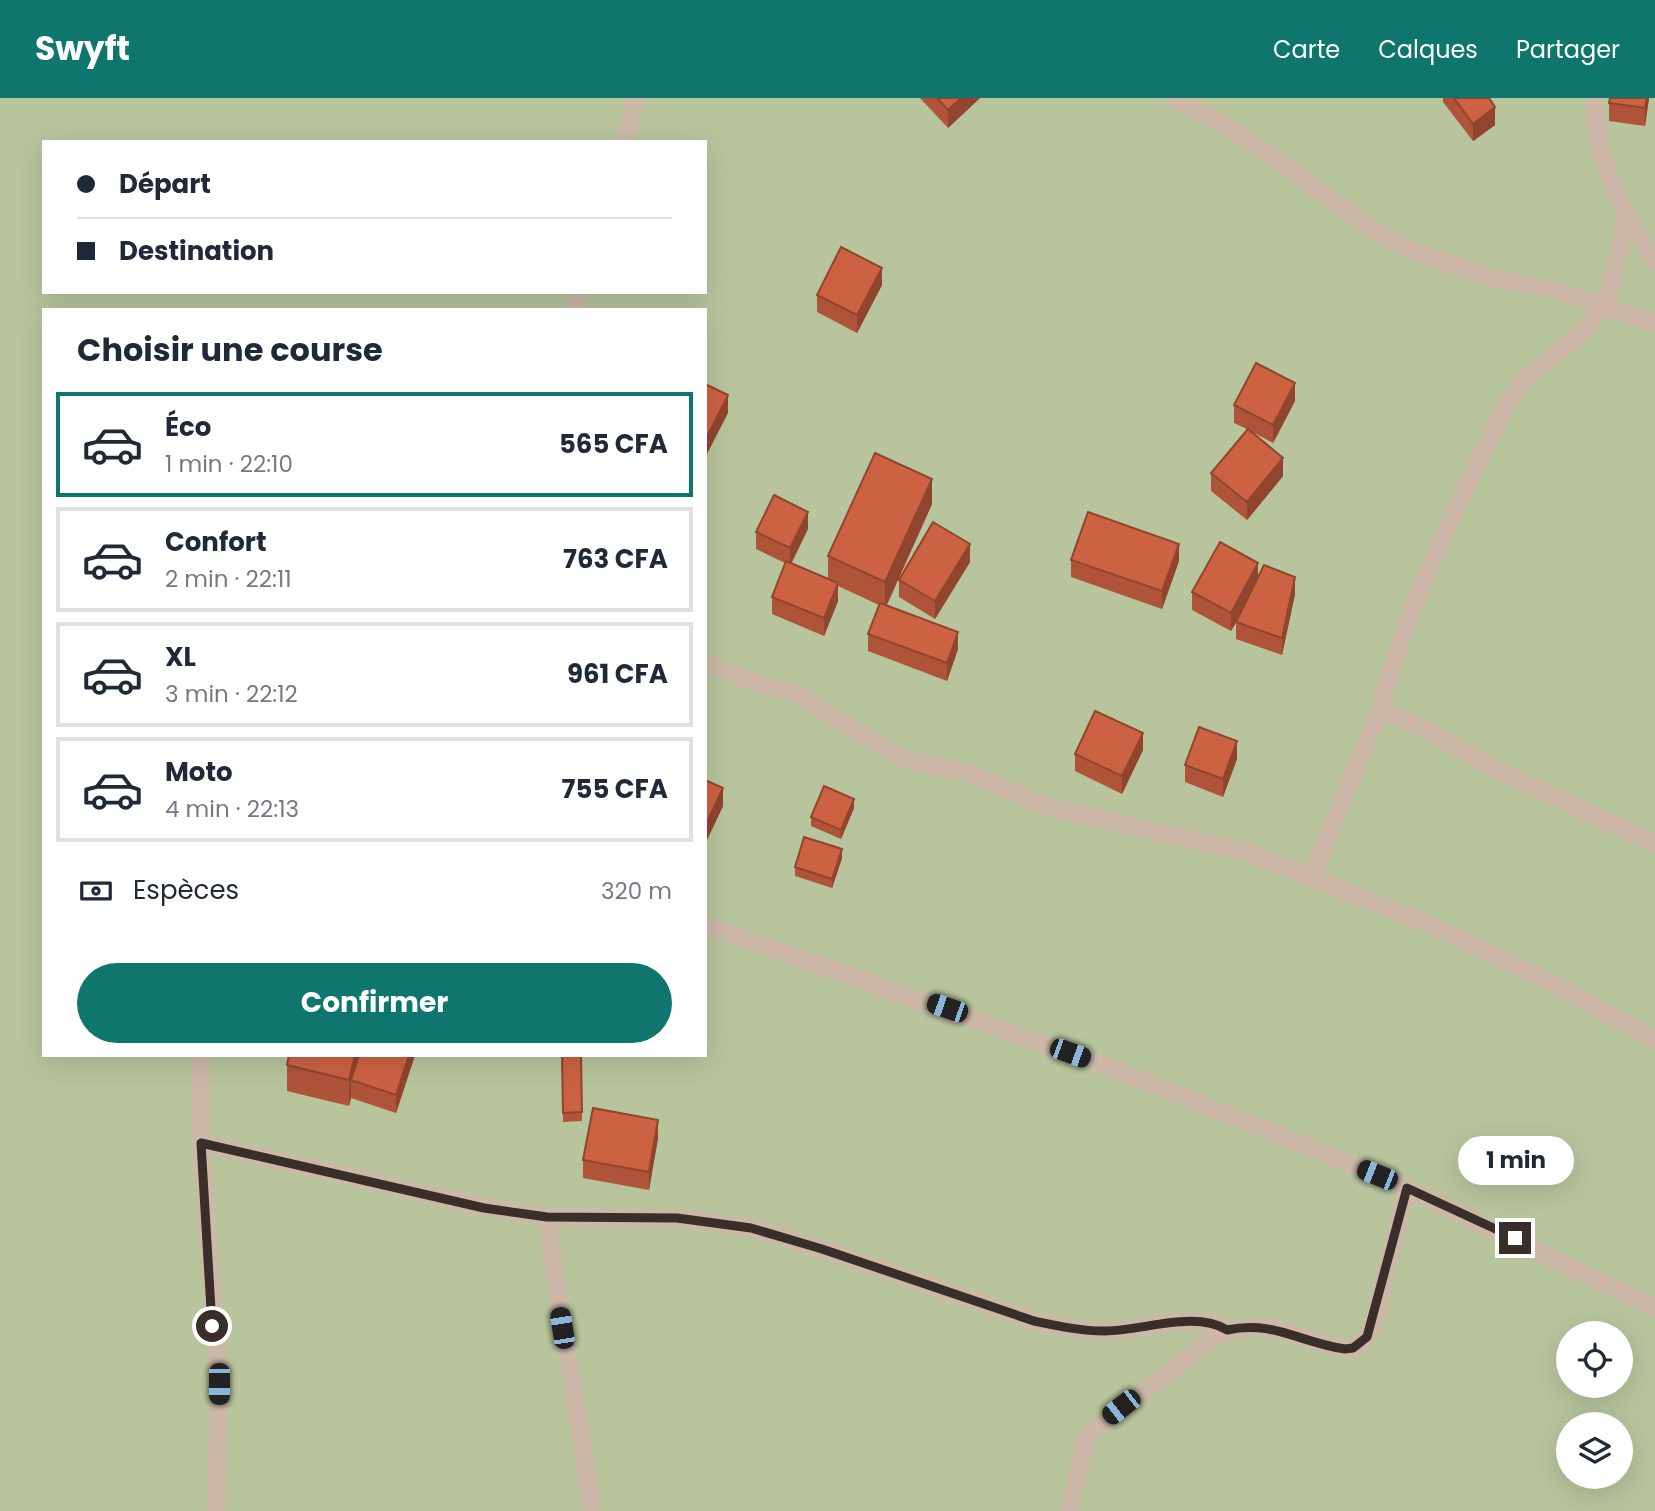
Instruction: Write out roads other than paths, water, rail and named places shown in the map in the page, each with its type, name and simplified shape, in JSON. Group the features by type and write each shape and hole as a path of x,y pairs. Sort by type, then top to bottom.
{"street":[{"path":"625,140 636,98"},
{"path":"1174,98 1240,134 1375,231 1412,251 1493,279 1551,289 1584,302 1606,305 1655,323"},
{"path":"1595,98 1601,157 1608,181 1655,261"},
{"path":"1311,878 1380,710 1394,655 1410,612 1504,409 1523,380 1581,334 1606,305 1627,216"},
{"path":"707,664 756,683 797,694 900,758 969,773 1044,806 1246,852 1426,923 1510,962 1655,1040"},
{"path":"1380,710 1425,729 1487,765 1655,844"},
{"path":"707,926 1113,1069 1407,1188 1655,1308"},
{"path":"200,1057 201,1143 219,1384 216,1511"},
{"path":"201,1143 484,1208 547,1217 677,1218 751,1228 822,1249 1034,1321 1070,1329 1138,1330 1194,1321 1217,1324 1227,1330"},
{"path":"1069,1511 1087,1436 1182,1360 1227,1330 1250,1325 1268,1327 1337,1348 1353,1348 1367,1337 1375,1317 1407,1188"},
{"path":"547,1217 558,1305 584,1447 592,1511"}]}
